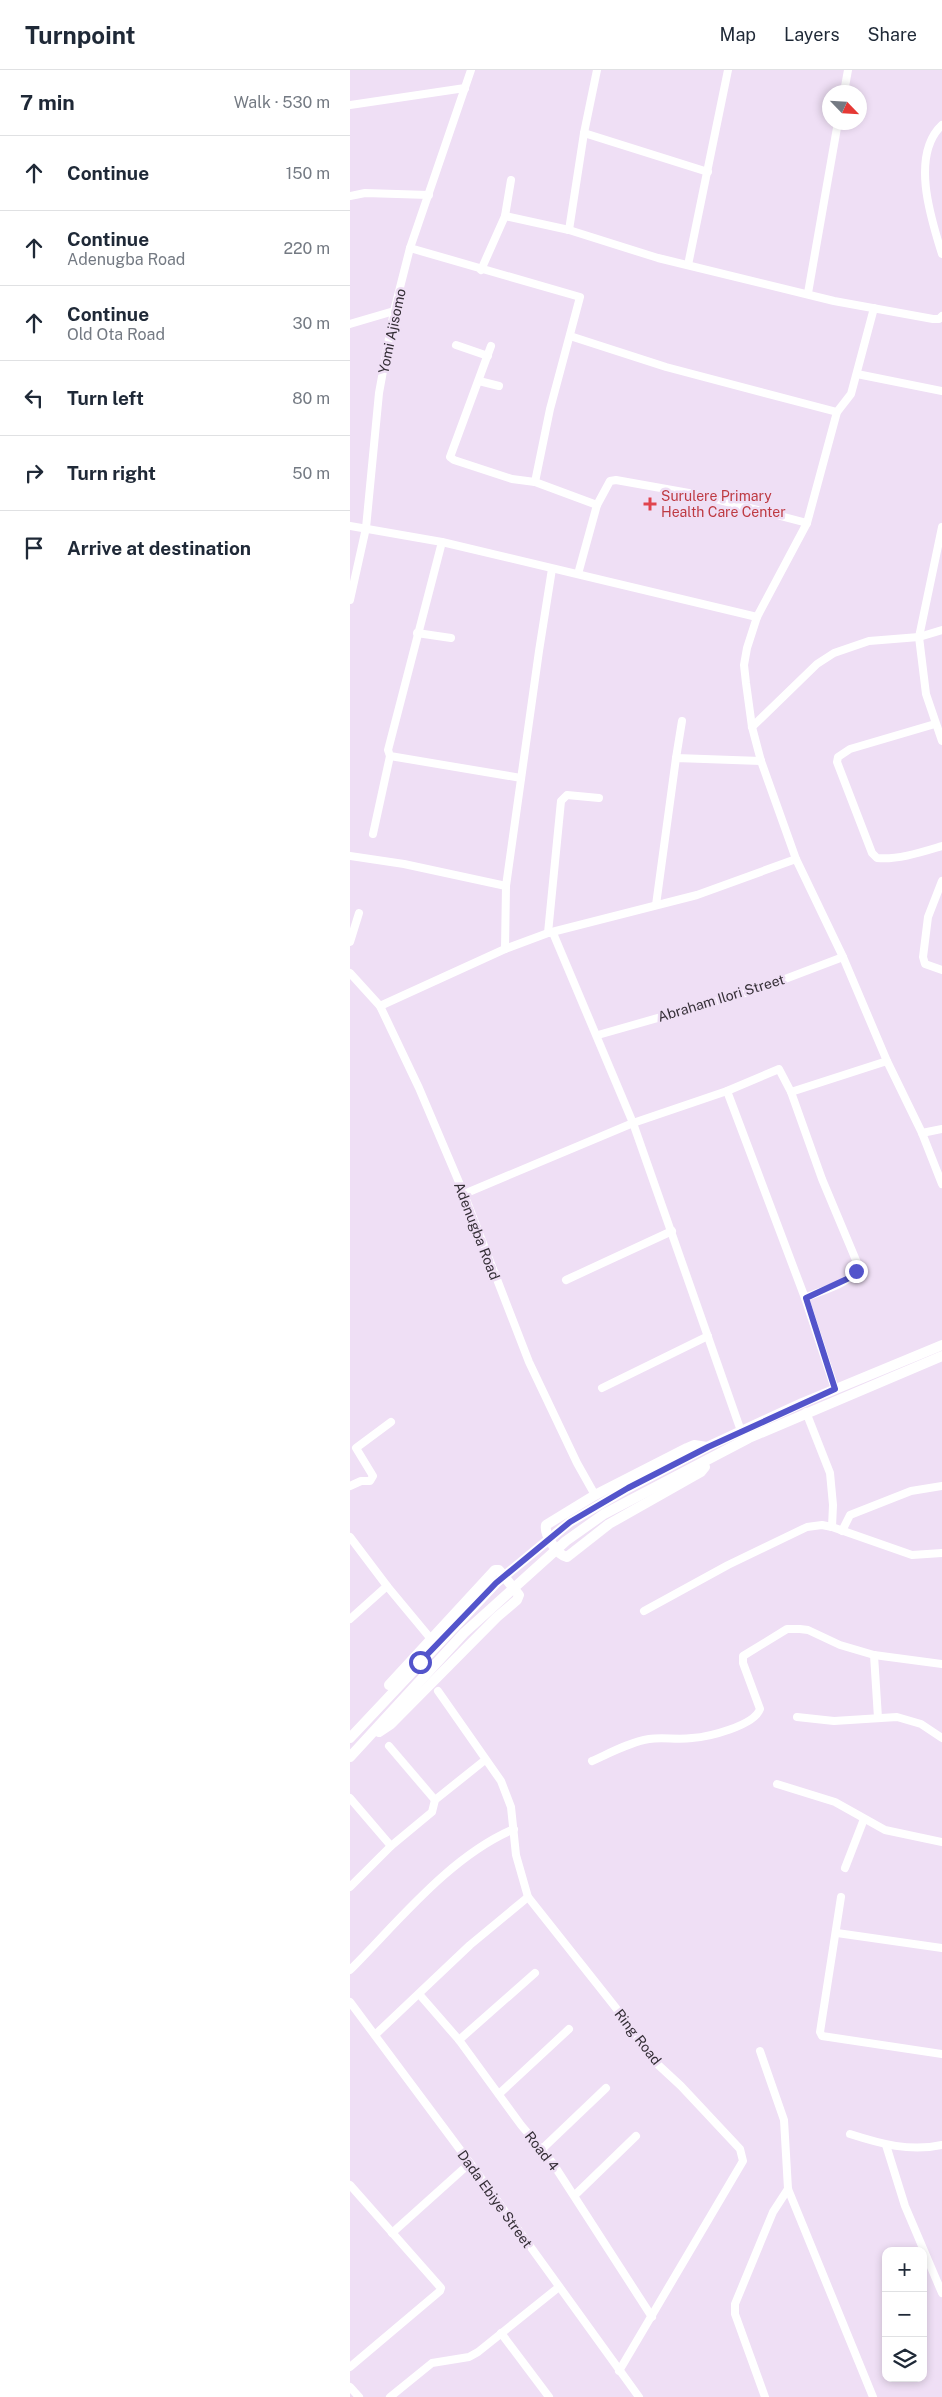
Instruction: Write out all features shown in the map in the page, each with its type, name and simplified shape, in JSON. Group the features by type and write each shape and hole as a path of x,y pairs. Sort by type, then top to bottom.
{"street":[{"name":"Yomi Ajisomo","path":"350,600 366,528 379,393 394,311 410,248 471,70"},
{"path":"569,230 584,133 597,70"},
{"path":"688,266 728,70"},
{"path":"845,85 848,70"},
{"path":"350,105 465,88"},
{"path":"942,125 930,144 925,176 929,213 942,254"},
{"path":"808,293 837,130"},
{"path":"584,133 708,172"},
{"path":"481,270 505,216 511,180"},
{"path":"350,196 365,193 429,196"},
{"path":"505,216 569,230 688,266 808,293 834,301 933,319 939,319 942,316"},
{"path":"410,248 580,297 550,409 535,482"},
{"path":"874,308 851,394 837,412 807,523 758,617 747,648 744,666 752,727 761,761 796,859 842,956 887,1061 922,1133 942,1184"},
{"path":"350,324 394,311"},
{"path":"570,336 666,366 837,412"},
{"path":"456,345 488,356"},
{"path":"491,346 450,457 512,479 535,482 596,505"},
{"path":"857,374 942,391"},
{"path":"479,381 499,386"},
{"path":"578,574 596,505 610,481 616,480 700,495 807,523"},
{"path":"350,526 442,542 758,617"},
{"path":"942,527 920,637 926,694 942,741"},
{"path":"373,834 390,756 388,750 442,542"},
{"path":"505,949 506,886 552,568"},
{"path":"752,727 817,664 834,653 869,641 920,637 942,630"},
{"path":"417,634 451,638"},
{"path":"656,905 682,721"},
{"path":"935,724 850,749 838,756 837,762 872,853 877,858 885,859 924,852 942,846"},
{"path":"390,756 521,778"},
{"path":"676,758 761,761"},
{"path":"599,798 567,795 561,801 550,933 586,1014 598,1035 634,1123 742,1431"},
{"path":"350,856 404,864 506,886"},
{"path":"380,1006 505,949 550,933 698,895 796,859"},
{"path":"942,881 939,893 928,917 923,957 925,964 942,970"},
{"path":"350,942 359,913"},
{"name":"Abraham Ilori Street","path":"598,1035 756,990 842,956"},
{"name":"Adenugba Road","path":"350,973 380,1006 464,1194 505,1306 529,1362 577,1463 595,1495"},
{"path":"791,1092 887,1061"},
{"path":"464,1194 634,1123 727,1091 779,1069 791,1092 822,1179 858,1264 856,1271 849,1278 806,1298"},
{"path":"727,1091 806,1298 835,1389"},
{"path":"922,1133 942,1129"},
{"path":"566,1280 672,1231"},
{"path":"602,1388 708,1336"},
{"path":"350,1757 464,1633 504,1594 566,1541 614,1508 709,1460 835,1389 942,1345"},
{"path":"350,1738 496,1583 559,1531 628,1488 742,1431 942,1356"},
{"path":"803,1407 830,1473 833,1505 832,1527"},
{"path":"350,1486 361,1481 370,1481 374,1476 356,1448 391,1422"},
{"path":"708,1447 694,1445 595,1495 546,1525 546,1535 567,1557 610,1524 701,1472 709,1460"},
{"path":"842,1531 850,1515 912,1491 942,1486"},
{"path":"644,1611 728,1565 806,1527 822,1525 832,1527 912,1555 942,1553"},
{"path":"350,1537 431,1639"},
{"path":"364,1721 380,1696 495,1570 499,1570 520,1595 517,1600 497,1617 391,1724 373,1733"},
{"path":"350,1618 387,1586"},
{"path":"592,1762 621,1748 649,1739 693,1738 741,1726 753,1718 760,1709 742,1659 745,1653 787,1629 808,1630 840,1645 874,1655 942,1664"},
{"path":"874,1655 878,1718"},
{"name":"Ring Road","path":"438,1691 501,1781 511,1807 518,1864 528,1897 616,2008 654,2061 740,2149 743,2161 619,2372"},
{"path":"797,1717 834,1721 897,1717 921,1724 942,1738"},
{"path":"389,1746 435,1800"},
{"path":"350,1887 391,1846 432,1812 435,1800 485,1760"},
{"path":"777,1784 835,1802 885,1830 942,1842"},
{"path":"350,1798 391,1846"},
{"path":"845,1868 864,1818"},
{"path":"350,1970 456,1866 485,1843 514,1829"},
{"path":"375,2035 470,1945 528,1897"},
{"path":"841,1897 820,2032 822,2036 942,2054"},
{"path":"836,1934 942,1948"},
{"path":"459,2040 535,1973"},
{"name":"Road 4","path":"419,1994 459,2040 575,2195 580,2208 652,2317"},
{"name":"Dada Ebiye Street","path":"350,2002 639,2397"},
{"path":"499,2094 569,2029"},
{"path":"760,2051 784,2120 788,2189 873,2397"},
{"path":"541,2150 606,2088"},
{"path":"850,2134 886,2145 927,2148 942,2145"},
{"path":"575,2195 636,2136"},
{"path":"886,2145 905,2206 942,2293"},
{"path":"392,2233 470,2164"},
{"path":"350,2185 441,2288 440,2291 350,2366"},
{"path":"765,2397 735,2314 735,2304 773,2212 788,2189"},
{"path":"390,2397 432,2363 469,2357 560,2287"},
{"path":"501,2333 549,2397"},
{"path":"350,2388 359,2397"}],"place":[{"name":"Surulere Primary Health Care Center","path":"650,504"}],"route":[{"path":"420,1662 481,1597 570,1522 628,1488 708,1447 835,1389 806,1298 849,1278 856,1271"}]}
